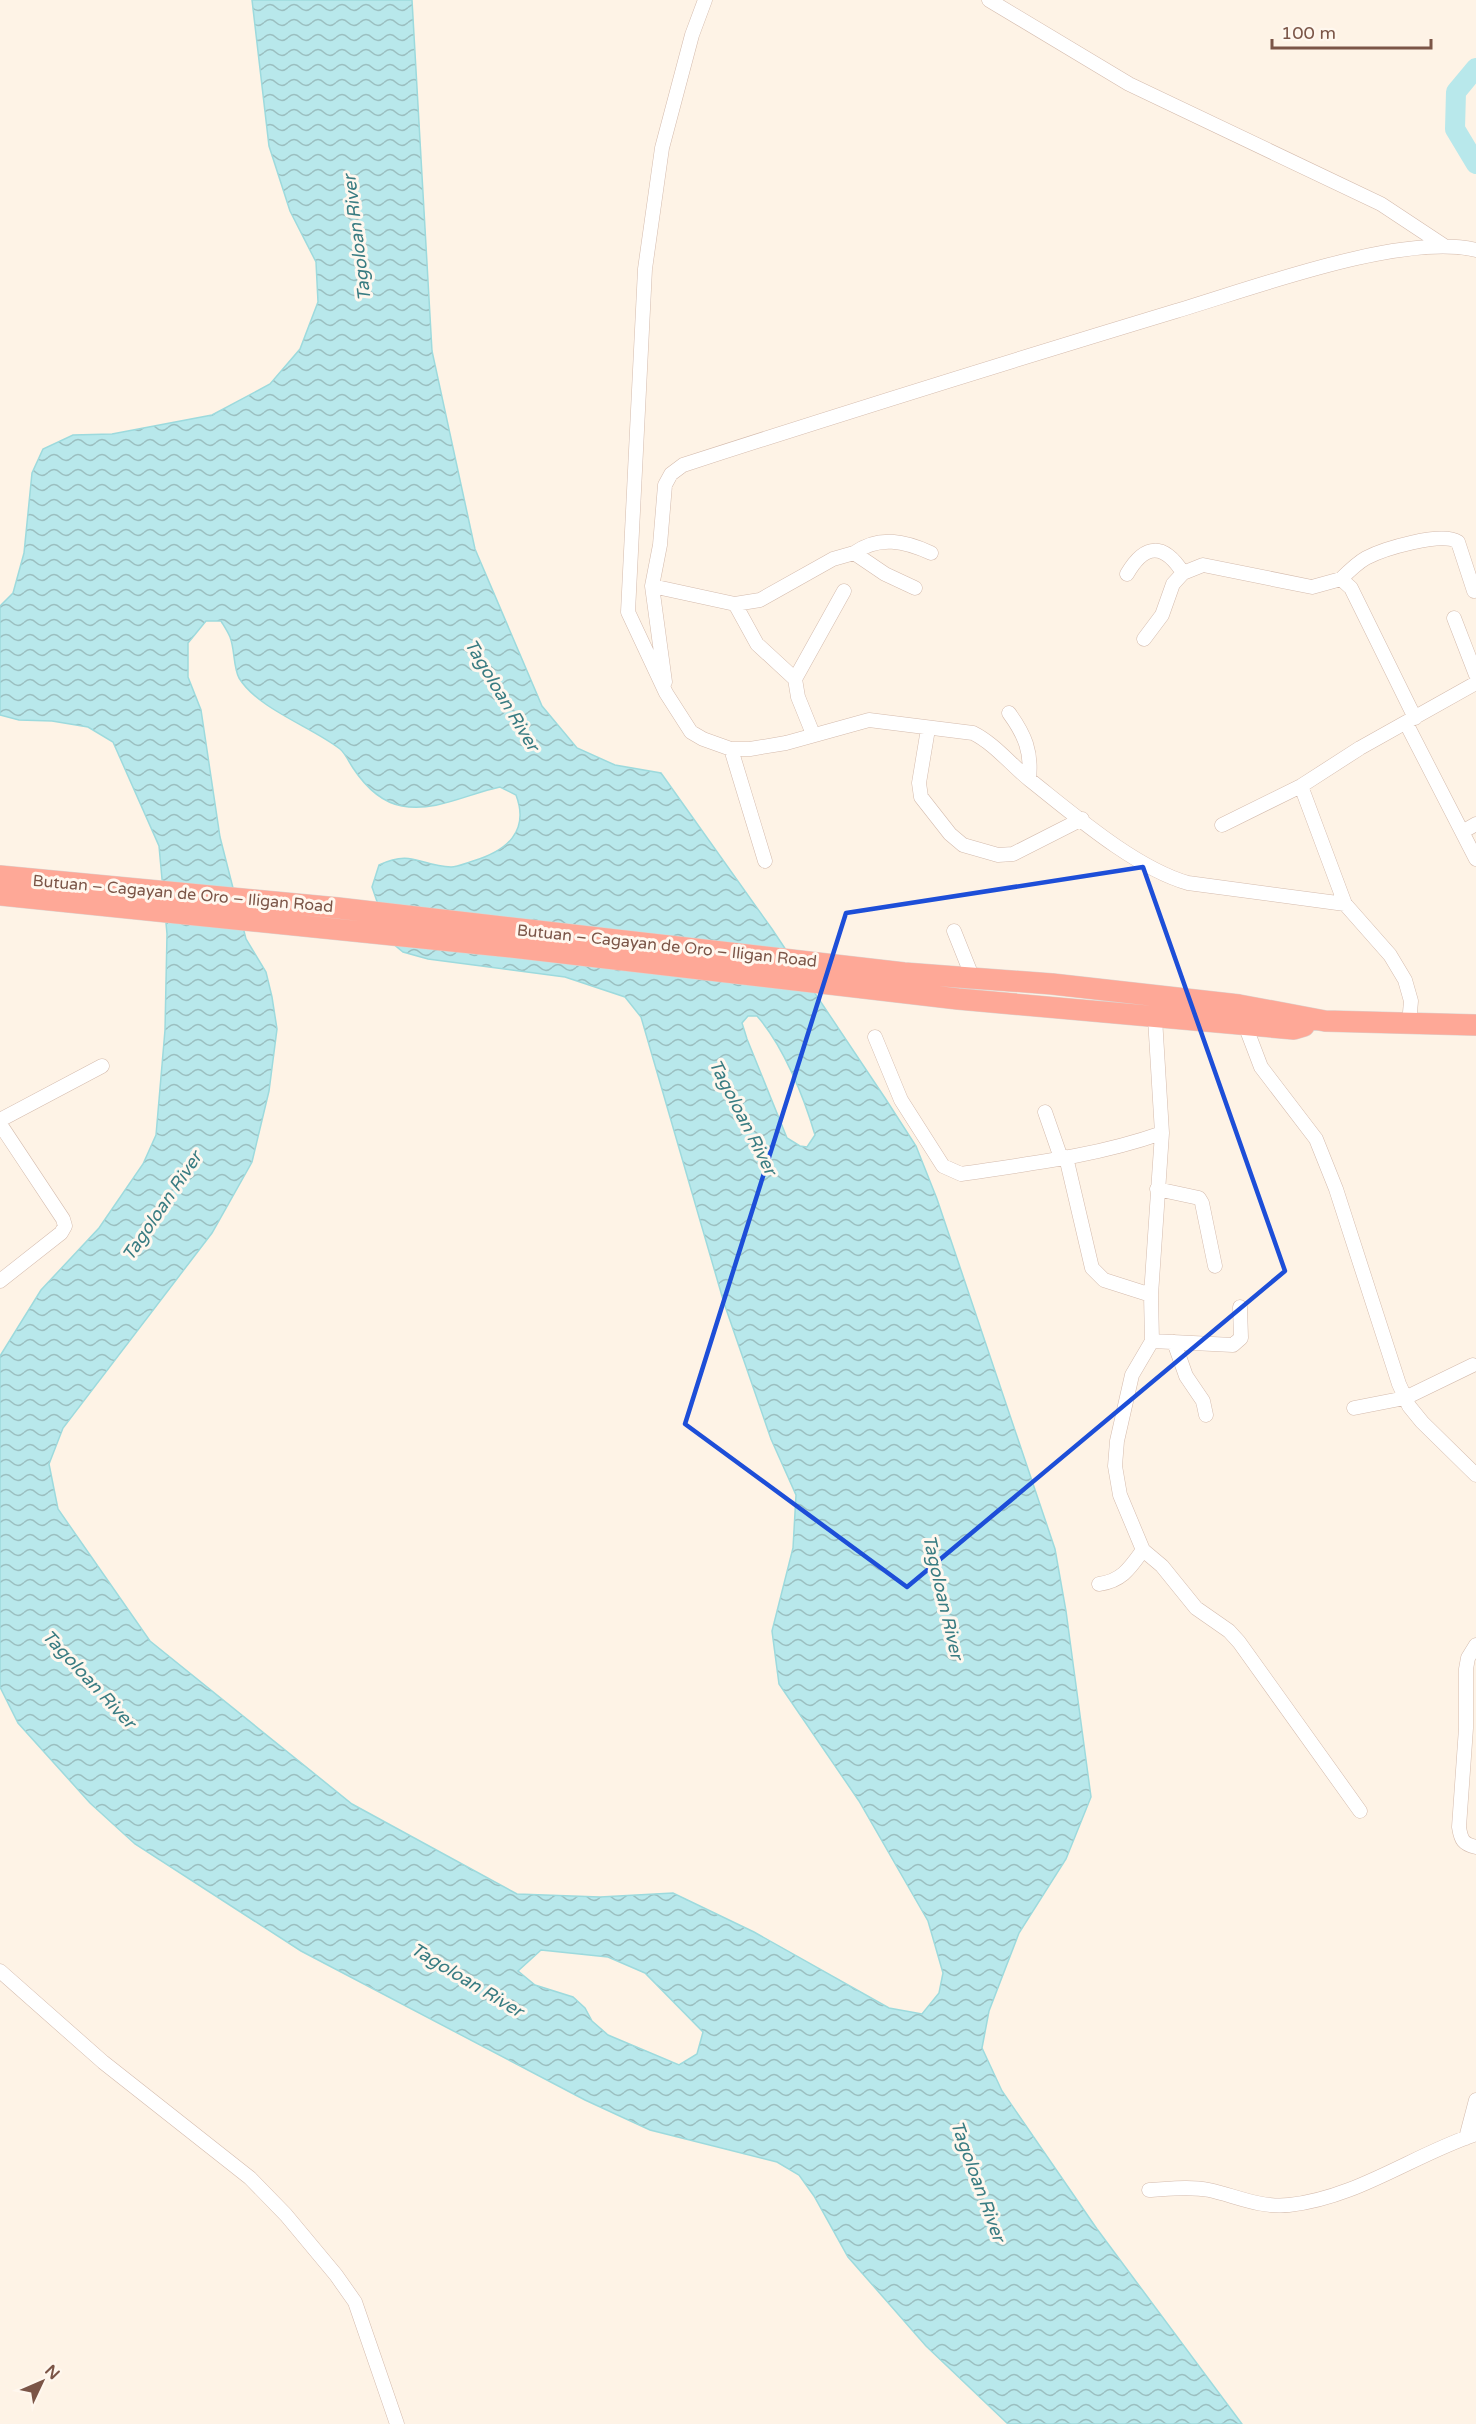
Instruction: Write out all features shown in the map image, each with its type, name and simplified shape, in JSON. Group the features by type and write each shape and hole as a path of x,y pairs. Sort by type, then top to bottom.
{"highway":[{"name":"Butuan – Cagayan de Oro – Iligan Road","path":"4,886 338,908 904,973 972,976 1239,1005 1325,1022 1476,1025"},
{"name":"Butuan – Cagayan de Oro – Iligan Road","path":"4,886 958,999 1294,1029 1325,1022"}],"street":[{"path":"705,0 692,35 662,148 644,280 628,612 666,693 686,725 696,737 731,749 750,749 786,743 869,720 973,733 983,738 1029,779 1146,866 1175,879 1345,904"},
{"path":"989,0 1129,84 1381,204 1443,245"},
{"path":"666,693 652,586 660,545 664,485 671,474 683,465 927,386 1321,268 1443,245 1476,250"},
{"path":"1144,639 1161,615 1173,584 1183,573 1203,565 1312,587 1341,579 1364,559 1384,549 1447,537 1458,542 1474,591"},
{"path":"652,586 735,604 760,600 833,559 854,553 864,546 883,540 910,543 931,553"},
{"path":"1127,574 1148,551 1159,550 1167,554 1183,573"},
{"path":"854,553 885,574 915,588"},
{"path":"1341,579 1351,588 1476,859"},
{"path":"813,734 798,697 795,679 844,591"},
{"path":"735,604 757,645 795,679"},
{"path":"1454,618 1476,675"},
{"path":"1222,825 1301,786 1476,683"},
{"path":"1009,713 1028,745 1031,760 1029,779"},
{"path":"928,729 919,783 921,797 950,834 963,845 998,855 1013,854 1082,819"},
{"path":"731,749 765,861"},
{"path":"1301,786 1345,904 1390,955 1405,980 1411,1001 1409,1024"},
{"path":"1462,832 1476,824"},
{"path":"954,931 972,976"},
{"path":"1155,1018 1162,1133 1151,1295 1152,1341 1132,1375 1115,1466 1120,1495 1143,1550 1162,1566 1196,1608 1229,1631 1239,1642 1360,1811"},
{"path":"1245,1025 1261,1067 1316,1139 1336,1189 1405,1398 1422,1422 1476,1475"},
{"path":"875,1037 901,1100 943,1166 960,1174 1064,1158 1127,1145 1162,1133"},
{"path":"0,1281 61,1233 65,1226 63,1218 0,1122 102,1066"},
{"path":"1045,1112 1064,1158 1092,1268 1104,1280 1151,1295"},
{"path":"1158,1189 1199,1198 1215,1266"},
{"path":"1152,1341 1233,1345 1240,1338 1240,1307"},
{"path":"1174,1342 1186,1376 1203,1401 1206,1415"},
{"path":"1354,1408 1405,1398 1473,1365"},
{"path":"1099,1584 1115,1582 1122,1577 1143,1550"},
{"path":"1476,1645 1468,1658 1466,1669 1466,1728 1459,1827 1461,1839 1466,1844 1476,1847"},
{"path":"0,1971 103,2062 250,2178 286,2215 336,2275 355,2302 397,2424"},
{"path":"1149,2190 1208,2190 1250,2202 1288,2205 1365,2184 1417,2157 1471,2136 1476,2100"}],"highlighted area":[{"path":"1143,867 1285,1271 907,1587 685,1424 846,913"}],"water":[{"name":"Tagoloan River","path":"252,0 412,0 432,351 475,549 542,706 577,748 615,765 661,773 772,929 916,1146 937,1199 1055,1549 1066,1611 1091,1797 1066,1859 1019,1933 989,2011 982,2048 1002,2091 1097,2229 1242,2424 1008,2424 926,2346 848,2257 814,2196 799,2175 777,2162 650,2130 585,2100 301,1951 135,1844 90,1803 18,1723 0,1687 0,1356 41,1290 99,1228 143,1164 156,1135 165,1030 167,934 159,846 113,742 88,727 52,721 19,720 0,715 0,606 13,593 24,553 32,473 43,449 73,435 112,434 212,415 270,384 300,349 318,302 316,262 290,211 269,146","holes":["206,621 221,621 232,642 237,673 248,689 272,708 340,749 363,781 387,801 402,806 427,807 500,787 516,795 520,808 517,830 512,838 496,852 454,867 408,858 390,860 379,865 372,887 391,942 403,952 428,959 565,977 625,997 641,1017 724,1303 771,1439 796,1495 793,1548 772,1631 779,1684 859,1801 928,1921 943,1973 939,1993 922,2014 889,2008 754,1932 673,1893 600,1897 517,1894 352,1804 150,1641 58,1509 49,1464 63,1428 212,1233 252,1162 269,1091 277,1029 272,997 266,972 246,939 220,837 201,710 188,677 188,643","748,1016 757,1016 767,1028 792,1072 815,1135 807,1147 800,1146 787,1138 747,1039 742,1023","541,1950 608,1957 645,1973 703,2032 697,2054 679,2065 608,2035 592,2021 585,2008 573,1997 535,1985 518,1971"]}],"waterway":[{"path":"1476,68 1456,92 1455,129 1476,164"}]}
